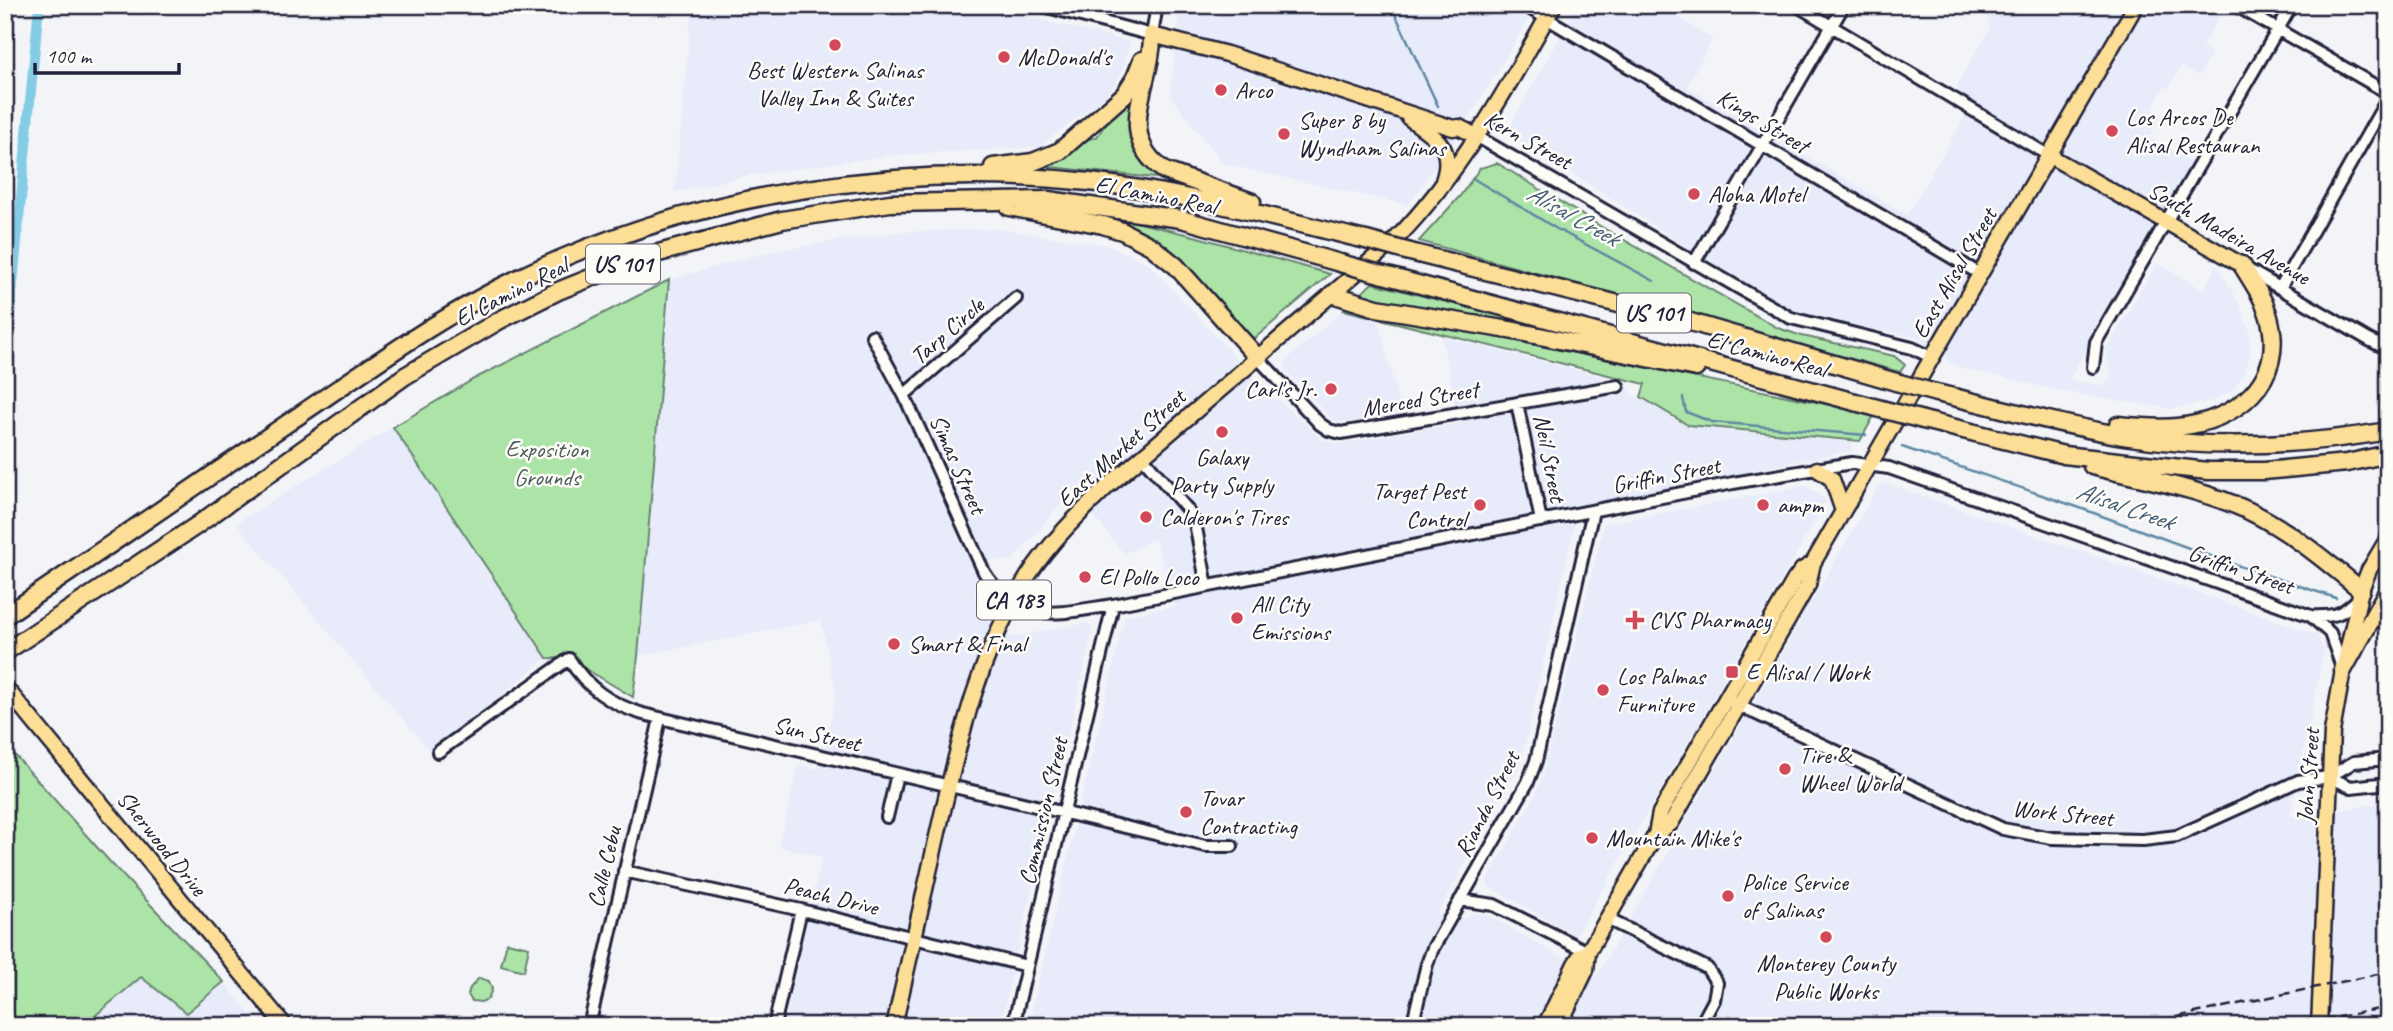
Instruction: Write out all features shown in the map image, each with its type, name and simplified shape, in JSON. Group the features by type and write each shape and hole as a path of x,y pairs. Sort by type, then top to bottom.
{"highway":[{"path":"931,177 961,168 1032,162 1060,151 1124,95 1135,78 1152,35"},
{"path":"1152,35 1152,54 1138,110 1137,127 1143,147 1155,163 1172,174 1326,230"},
{"name":"El Camino Real","path":"5,616 424,331 524,275 566,256 656,223 730,202 859,183 931,177 1024,177 1116,185 1182,195 1687,321 1936,393 2120,435 2219,444 2308,442 2388,431"},
{"name":"El Camino Real","path":"5,652 197,526 405,376 500,320 602,272 640,258 782,220 890,203 1048,200 1181,219 1881,409 2063,455 2195,470 2264,471 2347,463 2388,454"},
{"path":"979,201 1102,225 1135,237 1176,266 1258,358"},
{"path":"2067,423 2097,422 2135,427 2178,428 2221,417 2244,403 2256,391 2264,376 2270,359 2272,339 2265,304 2242,265"},
{"path":"1332,294 1377,308 1515,331 1718,373 1749,372"},
{"path":"2063,455 2087,465 2193,491 2247,511 2295,538 2360,594"},
{"path":"5,662 197,526"},
{"path":"2343,670 2388,590"}],"main road":[{"name":"East Market Street","path":"894,1026 974,690 1003,620 1044,555 1079,514 1109,485 1396,239 1440,189 1476,136 1555,5"},
{"name":"East Alisal Street","path":"1559,1026 1586,970 1588,952 1656,834 1660,813 1732,703 1795,579 1802,570 1812,564 2136,5"},
{"name":"Kern Street","path":"1152,35 1227,54 1453,128 1459,127 1476,136"},
{"path":"1399,111 1439,141 1446,151 1447,165 1440,189"},
{"name":"South Madeira Avenue","path":"2048,155 2242,265"},
{"path":"1817,468 1832,479 1843,511"},
{"name":"John Street","path":"2319,1026 2332,732 2364,579 2388,538"},
{"name":"Sherwood Drive","path":"7,690 285,1026"},
{"name":"East Alisal Street","path":"1545,1026 1575,964 1580,956 1588,952"}],"street":[{"name":"Kern Street","path":"1040,5 1152,35"},
{"path":"1152,35 1157,5"},
{"name":"Kings Street","path":"1524,5 1980,274"},
{"path":"1796,5 2048,155"},
{"path":"1694,263 1844,5"},
{"path":"2235,5 2388,96 2280,288"},
{"path":"2093,367 2096,342 2291,5"},
{"name":"Kern Street","path":"1476,136 1791,318 1912,348 1931,357"},
{"name":"South Madeira Avenue","path":"2242,265 2369,340 2388,346"},
{"name":"Tarp Circle","path":"904,395 1016,298"},
{"name":"Simas Street","path":"872,336 904,395 984,572 994,587 1014,602"},
{"name":"Merced Street","path":"1258,358 1320,424 1340,433 1618,386"},
{"name":"Neil Street","path":"1517,403 1541,521"},
{"path":"1143,458 1187,509 1195,523 1207,586"},
{"name":"Griffin Street","path":"1014,602 1031,612 1052,614 1113,605 1852,463 1870,464 1901,473 2311,616 2331,617 2345,612 2360,594"},
{"name":"Rianda Street","path":"1412,1026 1427,964 1460,900 1528,782 1536,761 1593,511"},
{"name":"Commission Street","path":"1013,1026 1113,605"},
{"name":"Griffin Street","path":"2311,616 2330,633 2343,670"},
{"name":"Sun Street","path":"438,752 569,659 577,673 598,694 620,706 660,719 1206,846 1232,846"},
{"name":"Work Street","path":"1732,703 2003,829 2052,838 2143,840 2174,836 2298,781 2329,777 2354,762 2388,759"},
{"name":"Calle Cebu","path":"589,1026 660,719"},
{"path":"887,817 897,774"},
{"name":"Work Street","path":"2329,777 2351,787 2388,783"},
{"name":"Peach Drive","path":"624,871 801,910 1027,967"},
{"path":"1460,900 1494,905 1588,952"},
{"path":"774,1026 801,910"},
{"path":"1607,919 1707,968 1717,983 1714,1000 1700,1026"}],"shaded area":[{"path":"692,5 981,5 1130,42 1123,69 1114,86 1104,97 1039,147 892,155 751,175 675,192"},
{"path":"1173,5 1537,5 1465,125 1408,205 1224,164 1170,96 1179,21"},
{"path":"1577,5 1659,5 1712,39 1687,87 1907,215 1965,117 1957,84 1990,29 1985,8 1987,5 2226,5 2202,46 2212,53 2199,76 2181,66 2169,88 2165,86 2152,108 2162,114 2149,137 2195,164 2069,379 2101,386 2111,377 2106,350 2157,263 2203,290 2217,265 2239,303 2250,332 2250,355 2243,376 2231,392 2211,401 2172,409 2060,391 1958,367 1917,337 1791,313 1507,132"},
{"path":"999,229 1111,246 1148,263 1260,384 1323,440 1337,444 1459,423 1442,337 1625,382 1631,394 1691,428 1703,425 1742,432 1851,442 1852,450 1579,506 1520,765 1437,914 1464,919 1473,913 1489,916 1596,977 1879,485 1888,484 2317,635 2324,651 2290,814 2298,819 2388,801 2388,1026 1028,1026 1125,616 1175,606 1155,538 1124,554 1073,490 1012,561 990,560 974,590 983,617 1012,637 1087,623 1093,629 1000,1026 784,1026 822,857 779,846 798,765 820,769 836,694 821,620 638,656 669,280 765,253 847,239 900,232"},
{"path":"1344,310 1378,319 1401,413 1349,422 1333,421 1284,368 1286,360"},
{"path":"393,427 546,658 431,752 236,523"},
{"path":"1806,486 1827,500 1576,936 1488,886 1487,880 1533,800 1543,776 1604,524"},
{"path":"141,976 186,1012 224,982 260,1026 83,1026"}],"green space":[{"path":"1131,96 1135,97 1131,124 1135,143 1165,179 1051,167 1049,162 1078,142 1097,137 1115,109"},
{"path":"1497,163 1605,229 1778,328 1802,336 1894,356 1905,365 1900,372 1419,241 1460,196 1480,168"},
{"path":"1106,215 1194,236 1330,274 1255,338 1249,337 1194,274 1174,257 1105,222"},
{"name":"Exposition Grounds","path":"669,280 633,697 569,659 547,658 393,427 474,379"},
{"path":"1372,283 1565,332 1564,337 1368,299 1361,294"},
{"path":"1349,307 1875,414 1860,441 1688,425 1641,397 1645,384 1344,310"},
{"path":"5,744 111,863 224,982 186,1013 141,977 83,1026 5,1026"},
{"path":"507,942 529,947 524,971 501,965"},
{"path":"479,978 489,981 492,989 488,999 481,1002 472,1001 468,995 470,988"}],"waterway":[{"path":"5,370 39,5"},
{"name":"Alisal Creek","path":"1391,5 1438,106"},
{"name":"Alisal Creek","path":"1474,179 1557,229 1654,281"},
{"name":"Alisal Creek","path":"1683,398 1686,412 1712,422 1866,435"},
{"name":"Alisal Creek","path":"1902,447 2336,598"}],"railway":[{"path":"2134,1026 2388,972"},
{"path":"2294,1026 2388,1007"}],"place":[{"name":"Best Western Salinas Valley Inn & Suites","path":"835,45"},
{"name":"McDonald's","path":"1004,57"},
{"name":"Arco","path":"1221,90"},
{"name":"Los Arcos De Alisal Restauran","path":"2112,131"},
{"name":"Super 8 by Wyndham Salinas","path":"1284,134"},
{"name":"Aloha Motel","path":"1694,194"},
{"name":"Carl's Jr.","path":"1331,389"},
{"name":"Galaxy Party Supply","path":"1222,432"},
{"name":"Target Pest Control","path":"1480,505"},
{"name":"ampm","path":"1763,505"},
{"name":"Calderon's Tires","path":"1146,517"},
{"name":"El Pollo Loco","path":"1085,577"},
{"name":"All City Emissions","path":"1237,618"},
{"name":"CVS Pharmacy","path":"1635,620"},
{"name":"Smart & Final","path":"894,644"},
{"name":"E Alisal / Work","path":"1732,672"},
{"name":"Los Palmas Furniture","path":"1603,690"},
{"name":"Tire & Wheel World","path":"1785,769"},
{"name":"Tovar Contracting","path":"1186,812"},
{"name":"Mountain Mike's","path":"1592,838"},
{"name":"Police Service of Salinas","path":"1728,896"},
{"name":"Monterey County Public Works","path":"1826,937"}]}
